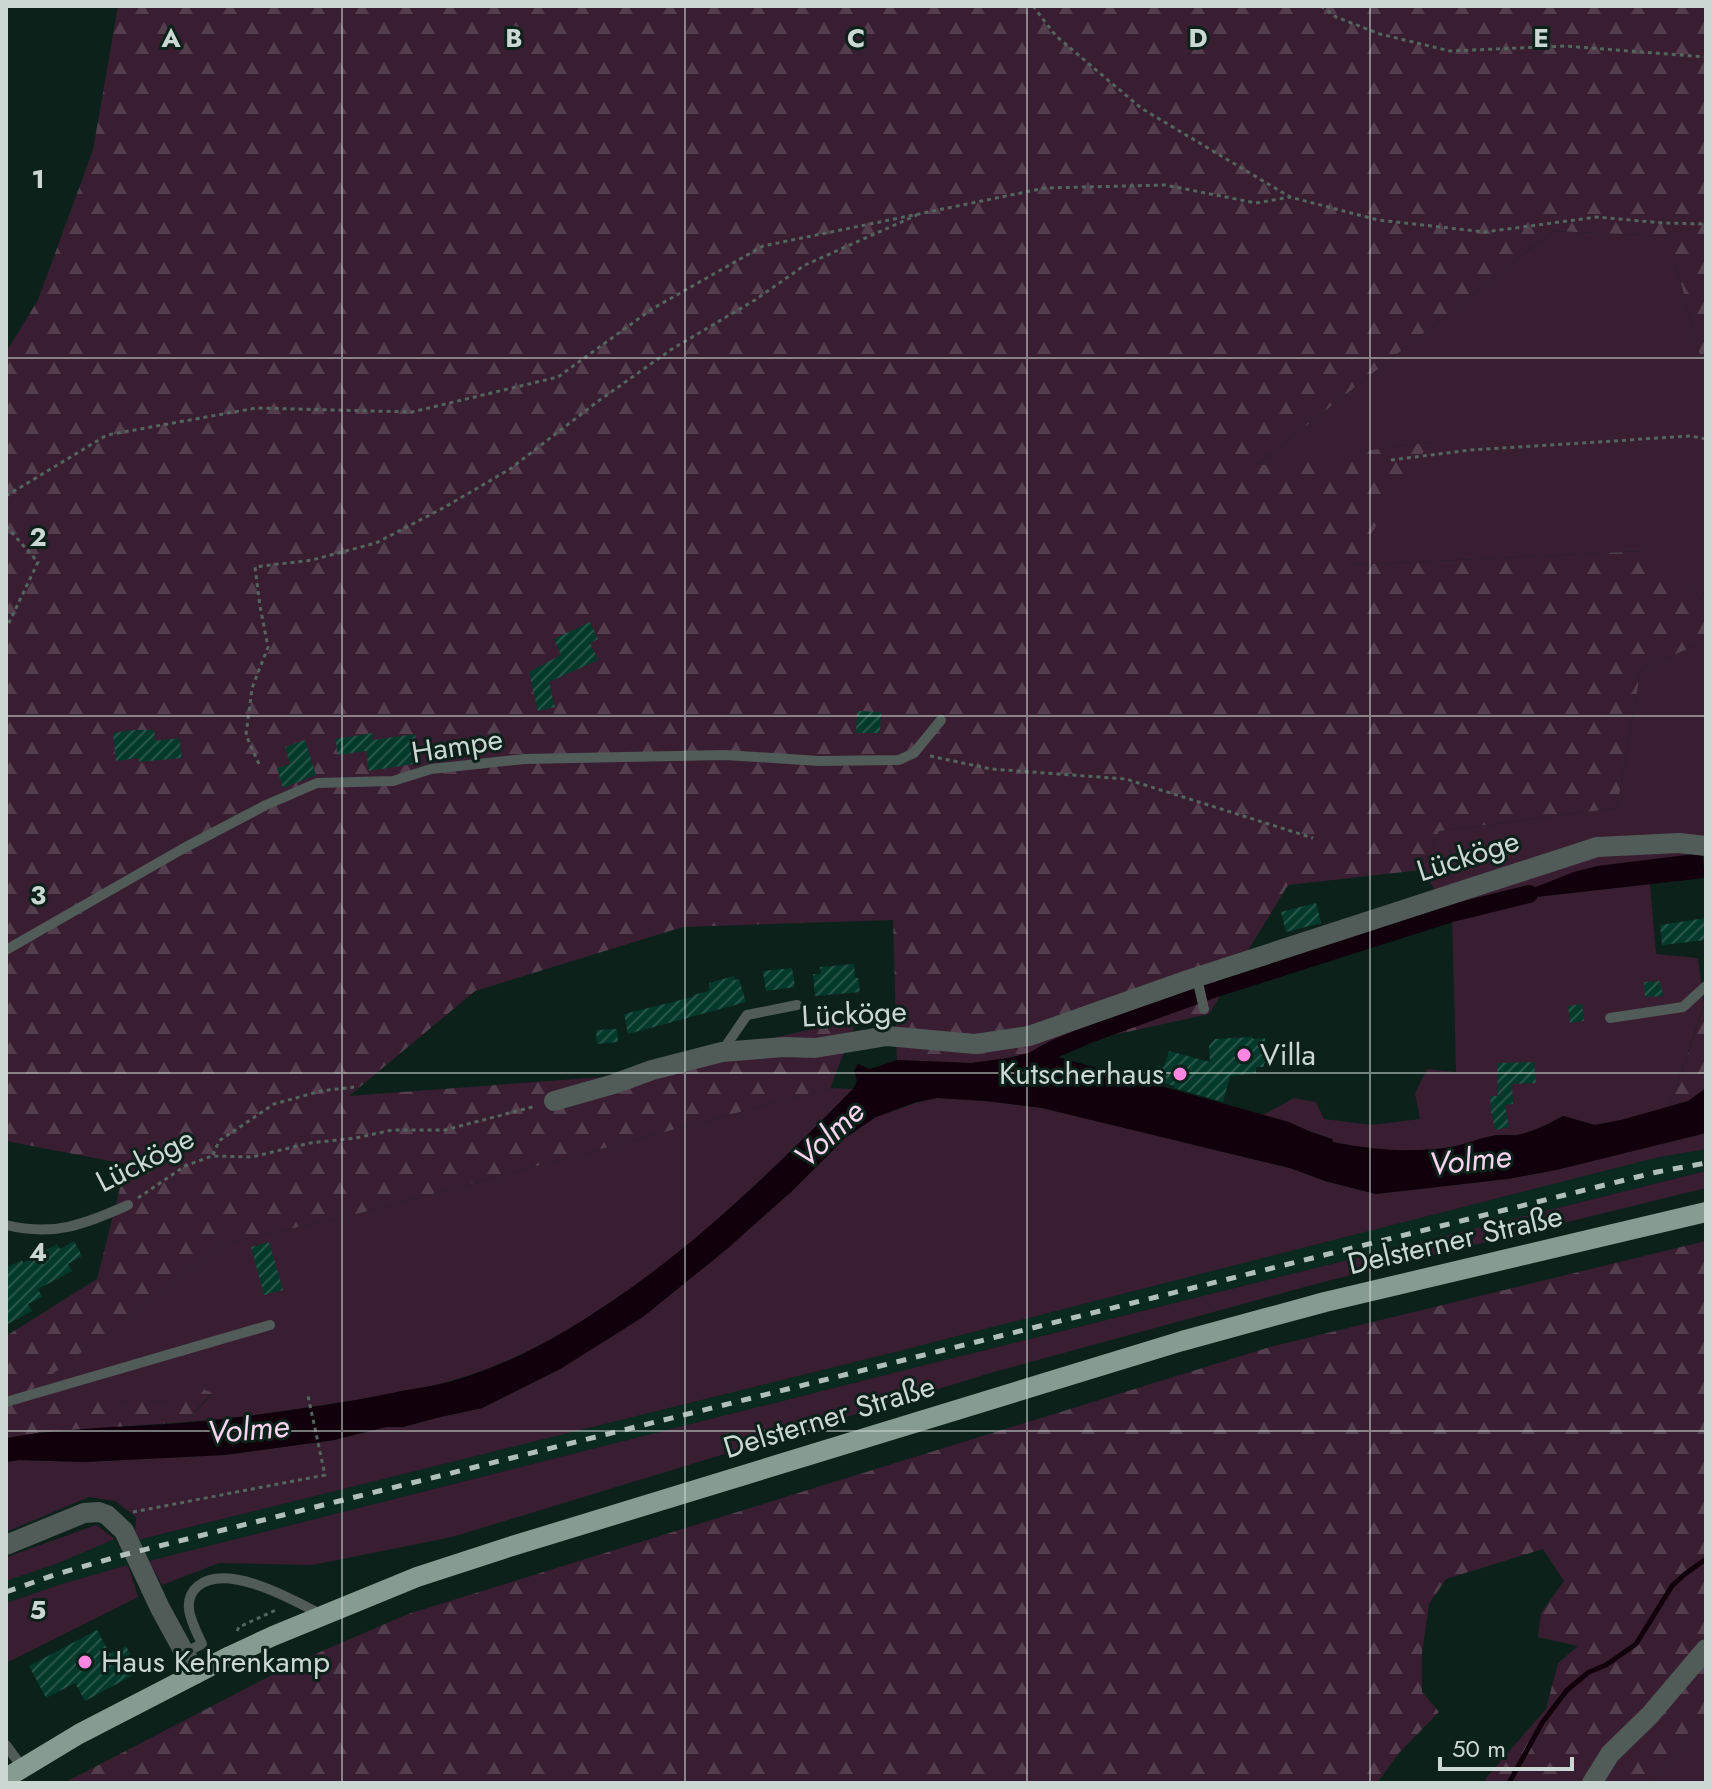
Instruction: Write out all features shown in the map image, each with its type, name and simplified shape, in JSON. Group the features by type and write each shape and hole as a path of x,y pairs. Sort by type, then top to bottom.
{"main road":[{"name":"Delsterner Straße","path":"14,1772 79,1734 244,1649 417,1577 1182,1341 1325,1302 1706,1212"}],"street":[{"name":"Lücköge","path":"554,1101 722,1052 815,1048 887,1036 975,1044 1029,1036 1138,996 1597,847 1679,843 1706,846"},
{"path":"6,1545 84,1513 107,1515 124,1531 160,1608 196,1674"},
{"path":"1592,1783 1610,1754 1650,1715 1706,1649"}],"lane":[{"path":"914,753 941,720"},
{"name":"Hampe","path":"6,950 184,848 266,805 317,783 393,781 431,769 524,759 725,755 819,761 899,760 914,753"},
{"path":"1197,978 1204,1009"},
{"path":"1610,1018 1683,1007 1706,986"},
{"path":"722,1052 747,1015 797,1005"},
{"name":"Lücköge","path":"6,1225 42,1230 68,1228 128,1205"},
{"path":"6,1402 270,1325"},
{"path":"184,1653 202,1644 188,1608 194,1590 211,1579 221,1577 248,1582 322,1615"},
{"path":"6,1745 14,1772"}],"path":[{"path":"1033,6 1056,36 1141,108 1290,197 1378,220 1485,232 1597,217 1706,224"},
{"path":"1321,6 1336,17 1380,34 1450,51 1565,46 1706,57"},
{"path":"6,496 107,435 256,408 412,412 558,377 652,309 763,246 1045,188 1165,185 1256,203 1290,197"},
{"path":"259,764 246,735 252,688 268,647 255,567 312,560 376,543 445,507 510,469 659,358 755,300 805,265 924,212"},
{"path":"1391,460 1471,450 1691,436 1706,439"},
{"path":"6,526 38,562 6,629"},
{"path":"914,753 991,769 1126,779 1313,838"},
{"path":"212,1156 219,1141 274,1104 321,1091 354,1087"},
{"name":"Lücköge","path":"128,1205 185,1166 212,1156 252,1157 310,1143 392,1130 445,1130 554,1101"},
{"path":"115,1521 138,1510 325,1475 308,1396"}],"shaded area":[{"path":"1706,1149 1706,1171 149,1561 138,1540 899,1351 1655,1158"},
{"path":"115,1539 128,1565 6,1603 6,1581"}],"green space":[{"path":"118,6 1706,6 1706,363 1701,359 1671,236 1553,231 1255,466 1430,442 1351,565 1646,551 1697,594 1706,608 1706,641 1641,669 1617,808 1439,831 1421,870 1288,885 1209,1014 1008,1058 971,1063 897,1060 893,920 683,927 475,991 349,1096 602,1077 857,1019 830,1088 353,1215 226,1243 22,1397 172,1402 194,1385 212,1393 185,1422 36,1433 6,1440 6,1336 97,1279 126,1164 6,1141 6,352 38,300 93,150"},
{"path":"1553,231 1672,236 1677,268 1701,359 1706,363 1706,608 1697,594 1645,551 1350,565 1429,442 1254,467"},
{"path":"1706,641 1706,851 1508,898 1650,884 1656,954 1698,958 1704,1005 1669,1108 1595,1125 1563,1116 1517,1135 1495,1135 1456,1146 1410,1150 1332,1142 1332,1139 1263,1115 1294,1098 1316,1102 1324,1119 1372,1125 1420,1119 1415,1093 1427,1069 1456,1072 1452,914 1421,870 1439,831 1617,808 1641,669"},
{"path":"1706,1003 1706,1088 1688,1101 1669,1108 1704,1006"},
{"path":"830,1088 853,1089 772,1170 684,1248 591,1316 541,1345 489,1368 451,1381 390,1394 185,1422 212,1394 172,1402 20,1398 226,1243 353,1215"},
{"path":"937,1098 1042,1108 1290,1168 1376,1194 1507,1179 1556,1170 1706,1133 1706,1149 1655,1158 899,1351 138,1540 136,1517 115,1501 89,1497 6,1532 6,1462 84,1462 224,1455 334,1440 482,1408 562,1368 791,1192 845,1138 876,1117"},
{"path":"1706,1171 1706,1188 1323,1282 994,1372 452,1537 312,1565 219,1563 162,1585 149,1561 905,1370"},
{"path":"1706,1241 1706,1635 1676,1675 1582,1783 1485,1783 1486,1778 1546,1709 1558,1663 1578,1646 1538,1637 1541,1613 1564,1581 1543,1549 1446,1579 1429,1604 1422,1653 1422,1692 1439,1712 1398,1754 1377,1783 64,1783 297,1662 408,1614 1270,1347"},
{"path":"96,1525 115,1539 6,1581 6,1558"},
{"path":"128,1565 138,1597 6,1663 6,1603"},
{"path":"1706,1656 1706,1718 1689,1731 1679,1756 1649,1783 1599,1783 1614,1759"},
{"path":"1706,1718 1706,1783 1649,1783 1679,1756 1689,1731"}],"water":[{"path":"1702,853 1705,878 1505,899 1597,866"},
{"name":"Volme","path":"1051,1047 1054,1056 1289,1122 1333,1142 1363,1147 1410,1150 1456,1146 1495,1135 1523,1134 1563,1116 1595,1125 1688,1101 1706,1088 1706,1133 1556,1170 1507,1179 1376,1194 1290,1168 1042,1108 937,1098 916,1102 876,1117 845,1138 727,1249 643,1317 562,1368 482,1408 334,1440 224,1455 84,1462 6,1462 6,1438 60,1431 196,1422 310,1407 441,1384 493,1367 580,1322 633,1287 699,1235 762,1179 853,1089 857,1081 854,1071 858,1064 870,1069 897,1060 971,1063"}],"building":[{"path":"590,622 598,639 590,643 598,660 549,682 555,707 538,711 529,672 561,655 554,639"},
{"path":"857,711 881,712 880,733 856,733"},
{"path":"154,730 155,741 179,738 182,758 116,761 113,733"},
{"path":"373,733 373,740 415,734 419,763 369,771 366,751 338,755 335,739"},
{"path":"305,740 316,775 283,788 277,768 290,764 285,747"},
{"path":"1316,903 1321,923 1286,932 1281,912"},
{"path":"1706,918 1706,940 1662,945 1660,925"},
{"path":"854,964 860,992 815,996 813,974 821,974 820,967"},
{"path":"792,968 795,987 766,991 763,971"},
{"path":"734,976 735,980 739,979 746,1002 628,1034 624,1014 693,997 709,991 709,983"},
{"path":"1660,981 1663,996 1645,997 1644,982"},
{"path":"1582,1004 1584,1021 1570,1023 1568,1006"},
{"path":"617,1029 618,1042 597,1044 596,1030"},
{"path":"1265,1038 1266,1063 1264,1067 1256,1067 1256,1073 1230,1076 1223,1102 1153,1080 1157,1066 1164,1067 1169,1051 1210,1062 1209,1046 1215,1039"},
{"path":"1534,1062 1536,1083 1512,1084 1513,1104 1505,1105 1509,1127 1495,1130 1490,1096 1498,1096 1497,1063"},
{"path":"74,1241 82,1256 68,1264 72,1271 38,1289 42,1297 28,1304 32,1311 6,1325 6,1268 22,1260 23,1263 57,1244 60,1249"},
{"path":"269,1242 283,1290 264,1295 251,1247"},
{"name":"Haus Kehrenkamp","path":"97,1630 110,1654 126,1646 139,1672 85,1701 75,1683 46,1698 29,1666"}],"waterway":[{"path":"1031,1062 1089,1034 1216,988 1452,913 1529,894"},
{"path":"1509,1783 1542,1723 1567,1690 1589,1672 1606,1665 1636,1644 1672,1586 1706,1559"}],"railway":[{"path":"6,1592 123,1555 1657,1172 1706,1163"}],"place":[{"name":"Villa","path":"1244,1055"},
{"name":"Kutscherhaus","path":"1180,1074"},
{"name":"Haus Kehrenkamp","path":"85,1662"}]}
